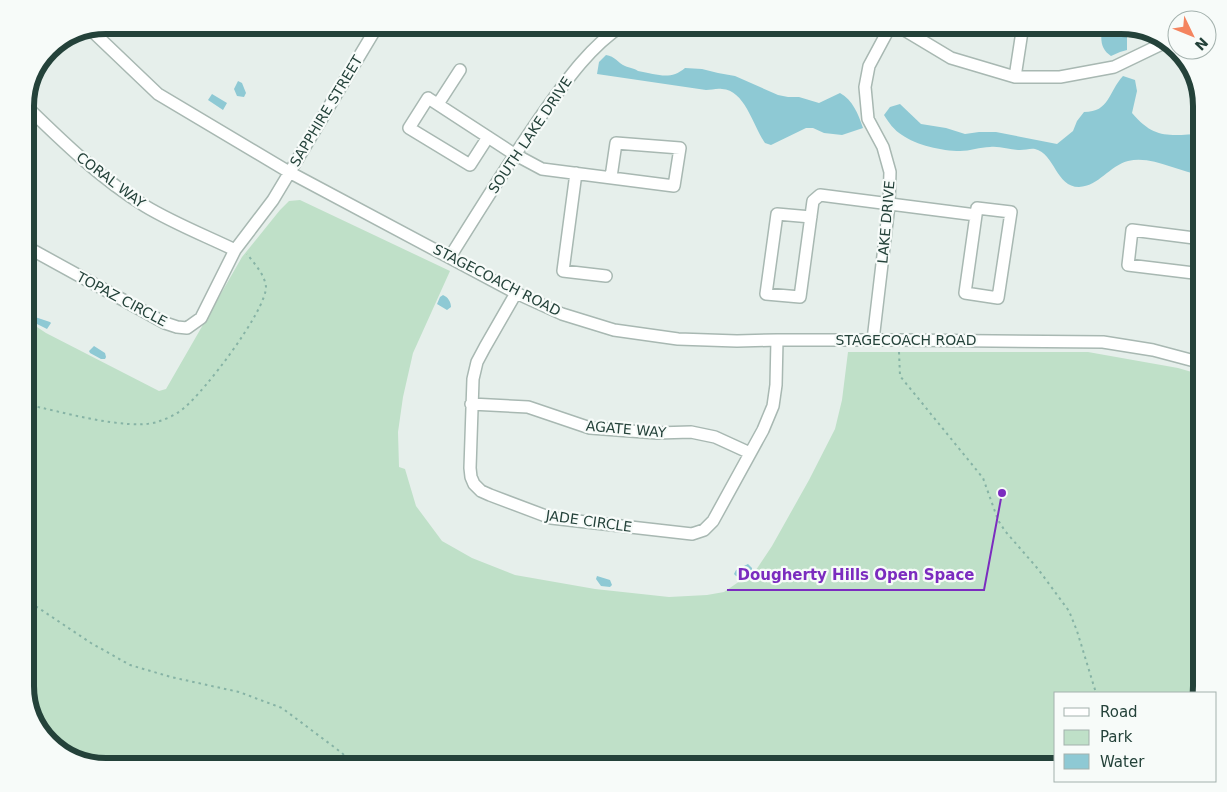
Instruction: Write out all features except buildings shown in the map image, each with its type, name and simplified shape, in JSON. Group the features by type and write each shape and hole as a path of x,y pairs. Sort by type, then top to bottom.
{"street":[{"name":"SAPPHIRE STREET","path":"289,172 373,34"},
{"name":"SOUTH LAKE DRIVE","path":"450,257 514,154 578,66 611,34"},
{"name":"LAKE DRIVE","path":"873,340 889,204 890,172 883,147 868,119 865,87 869,66 886,34"},
{"path":"911,34 950,58 1015,77 1060,77 1114,67 1160,45"},
{"path":"1015,77 1022,34"},
{"name":"STAGECOACH ROAD","path":"96,35 158,94 289,172 516,293 562,314 614,330 678,339 737,342 777,340 1103,342 1153,350 1193,361"},
{"path":"438,104 460,70"},
{"path":"488,137 470,165 409,128 428,98 438,104 514,154 542,169 576,173 611,178 674,186 680,148 616,143 611,178"},
{"name":"CORAL WAY","path":"34,114 79,158 114,186 147,207 235,250"},
{"name":"TOPAZ CIRCLE","path":"34,251 165,323 187,328 201,318 235,250 273,200 289,172"},
{"path":"576,173 563,271 606,276"},
{"path":"811,217 777,214 766,294 800,297 811,217 813,201 820,195 976,215"},
{"path":"977,208 1011,212 998,298 965,294 976,215 977,208"},
{"path":"1193,238 1132,230 1128,265 1193,273"},
{"name":"JADE CIRCLE","path":"516,293 478,362 473,379 471,477 474,484 481,491 551,518 692,534 704,530 713,521 764,430 773,406 776,385 777,340"},
{"name":"AGATE WAY","path":"471,404 528,407 590,428 658,433 691,432 715,437 750,453"}],"path":[{"path":"34,406 116,422 138,424 155,422 170,417 184,408 210,382 255,316 264,296 266,287 258,269 248,255 235,250"},
{"path":"898,340 900,376 983,478 998,520 1005,531 1038,569 1069,611 1096,692"},
{"path":"34,605 91,643 130,665 171,677 240,692 282,708 347,758"}],"green space":[{"path":"300,200 450,271 413,353 403,397 398,432 399,467 405,469 416,506 442,541 472,558 515,575 595,589 669,597 724,592 756,570 772,546 809,480 835,429 842,400 848,352 1088,352 1193,372 1193,692 1054,692 1054,758 97,758 74,751 55,737 43,722 36,705 34,691 34,325 159,391 166,389 242,257 289,201"}],"water":[{"path":"1101,34 1127,34 1127,50 1111,56 1107,53 1102,43"},
{"path":"606,55 638,71 657,75 669,75 685,68 702,69 735,76 778,95 799,97 819,103 840,93 852,103 863,128 842,135 806,128 771,145 765,143 743,102 730,91 720,89 706,90 597,74 599,62"},
{"path":"1123,76 1135,80 1137,91 1132,113 1148,128 1163,134 1193,134 1193,173 1156,162 1137,160 1128,161 1115,167 1098,180 1086,186 1071,186 1060,176 1047,157 1035,149 1016,150 994,147 960,151 937,149 908,139 892,126 884,115 890,107 900,104 921,124 946,128 965,134 996,132 1057,144 1073,131 1077,121 1084,112 1099,109 1104,105"},
{"path":"238,81 242,83 246,93 244,97 237,96 234,89"},
{"path":"212,94 227,103 223,110 208,100"},
{"path":"443,295 448,298 450,303 451,307 447,310 437,304"},
{"path":"35,317 51,323 47,329 34,322"},
{"path":"94,346 105,353 105,359 90,353 89,351"},
{"path":"748,564 752,570 740,577 734,574 736,570"},
{"path":"597,576 610,580 612,585 610,587 601,586 596,579"}],"place":[{"name":"Dougherty Hills Open Space","path":"1002,493"}]}
